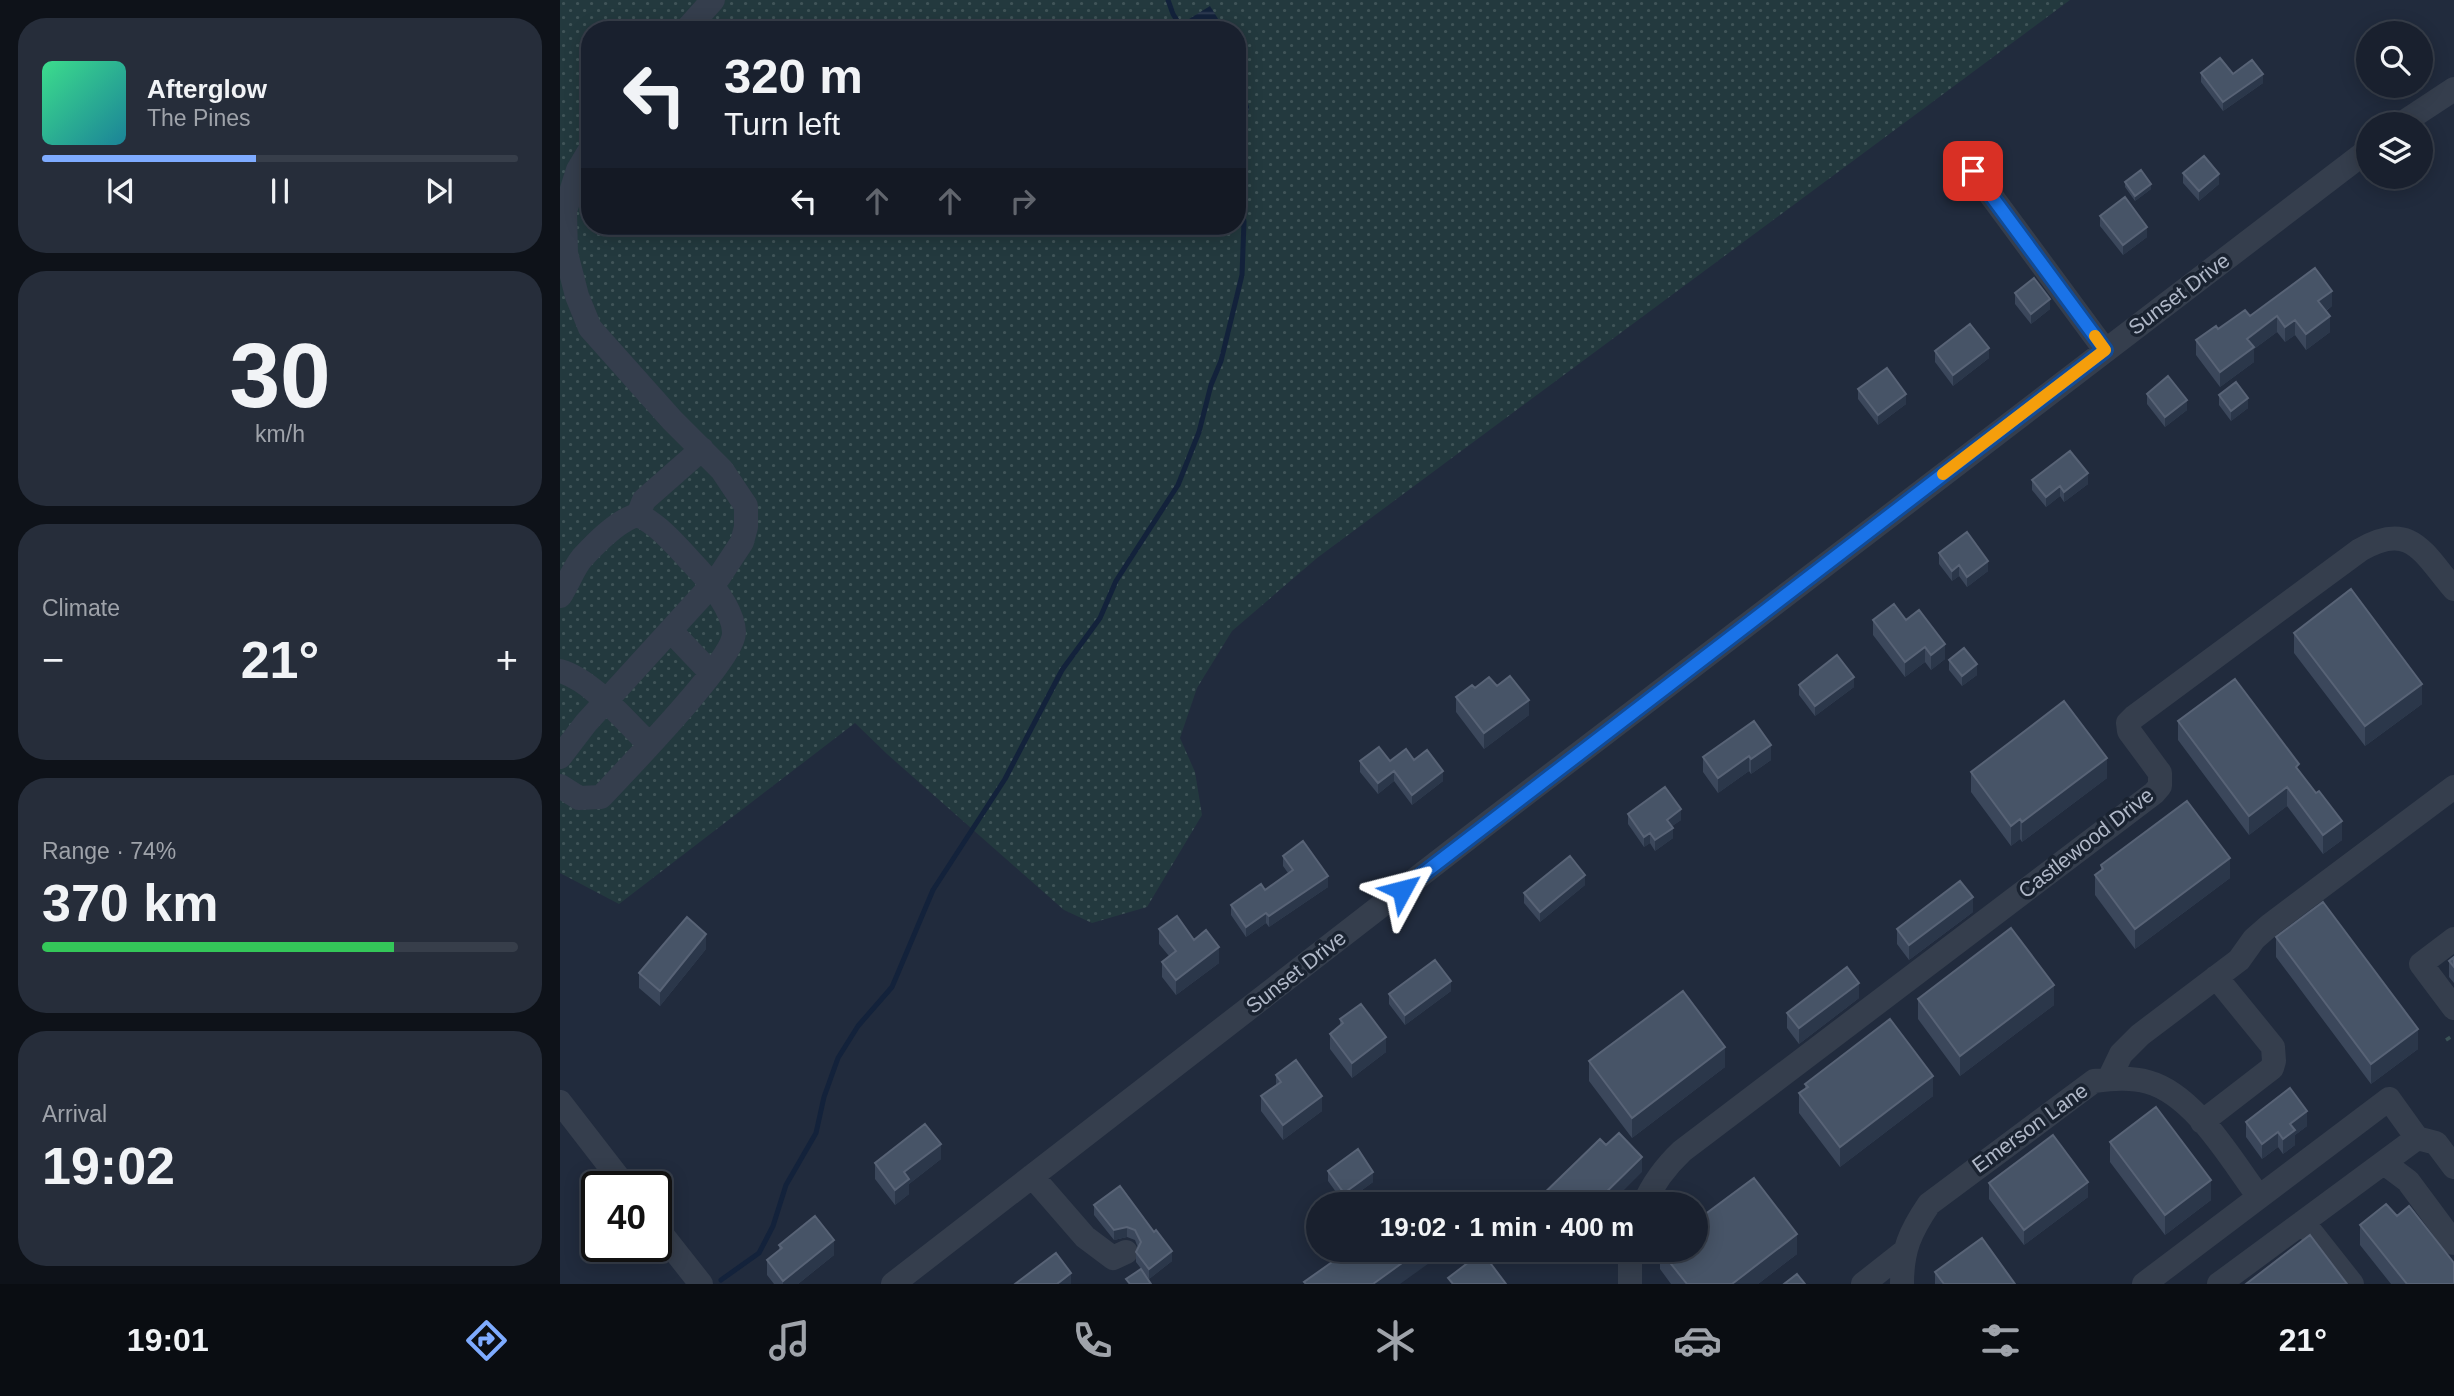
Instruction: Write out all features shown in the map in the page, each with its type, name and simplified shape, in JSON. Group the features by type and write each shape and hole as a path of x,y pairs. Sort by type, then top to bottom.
{"street":[{"path":"694,21 713,0"},
{"path":"2419,112 2454,89"},
{"name":"Sunset Drive","path":"893,1284 2356,159"},
{"path":"560,757 712,585 742,542 746,527 746,506 722,470 590,328 566,253 565,211 581,165"},
{"path":"1973,171 2105,350"},
{"path":"638,514 644,500 702,449"},
{"path":"560,596 582,558 620,522 638,514 659,529 712,585 734,629 733,640 712,673 601,797 579,798 560,786"},
{"name":"Castlewood Drive","path":"1650,1192 1668,1165 1682,1151 2154,793 2160,786 2160,773 2129,731 2128,723 2134,717 2377,540 2406,538 2454,589"},
{"path":"671,631 712,673"},
{"path":"560,671 569,673 584,683 649,744"},
{"path":"2109,1079 2121,1054 2140,1035 2239,960 2254,939 2270,925 2454,787"},
{"path":"2454,939 2421,964 2454,1008"},
{"path":"2202,1122 2272,1068 2274,1061 2273,1047 2217,977"},
{"name":"Emerson Lane","path":"1902,1284 1902,1264 1912,1228 1929,1204 2094,1081 2123,1078 2150,1083 2178,1097 2202,1122 2259,1197"},
{"path":"2144,1284 2389,1099 2417,1138 2436,1143 2454,1167"},
{"path":"560,1102 613,1171"},
{"path":"2219,1284 2417,1138"},
{"path":"2384,1163 2408,1181 2454,1243"},
{"path":"1032,1176 1085,1237 1113,1258 1126,1252"},
{"path":"2303,1222 2352,1284"},
{"path":"672,1247 701,1284"},
{"path":"1863,1284 1905,1251"},
{"path":"1630,1262 1630,1284"}],"path":[{"path":"2446,1041 2454,1035"}],"green space":[{"path":"560,0 2070,0 1317,558 1232,631 1197,688 1180,738 1195,772 1202,815 1147,907 1092,923 1064,910 855,723 619,904 560,873"}],"water":[{"path":"1210,6 1219,21 1186,21"},
{"path":"1246,97 1249,107 1246,126"}],"building":[{"path":"2220,58 2233,74 2252,60 2263,74 2223,102 2201,73"},
{"path":"2204,156 2219,174 2199,191 2183,173"},
{"path":"2141,170 2151,184 2135,196 2125,182"},
{"path":"2125,197 2147,227 2123,245 2100,216"},
{"path":"2315,268 2332,291 2318,301 2330,316 2306,334 2295,320 2285,327 2277,316 2247,339 2254,347 2220,372 2196,340 2216,326 2218,329 2245,310 2250,316"},
{"path":"2034,278 2050,299 2031,314 2015,293"},
{"path":"1970,324 1989,348 1953,375 1935,351"},
{"path":"1887,368 1906,394 1878,415 1858,389"},
{"path":"2168,376 2187,400 2165,417 2147,394"},
{"path":"2236,382 2248,398 2231,411 2219,395"},
{"path":"2070,451 2088,473 2064,492 2060,486 2046,497 2032,480"},
{"path":"1967,532 1988,561 1967,577 1959,565 1952,571 1939,553"},
{"path":"2351,589 2422,684 2365,726 2294,633"},
{"path":"1894,604 1906,620 1919,610 1945,644 1931,655 1925,647 1905,662 1873,620"},
{"path":"1964,648 1977,664 1962,676 1949,660"},
{"path":"1837,655 1854,677 1815,706 1799,685"},
{"path":"1510,676 1529,700 1484,733 1456,697 1472,685 1475,688 1489,677 1497,686"},
{"path":"2235,679 2299,764 2296,767 2342,821 2323,835 2287,787 2249,816 2178,721"},
{"path":"2064,701 2107,758 2022,822 2020,819 2011,826 1971,772"},
{"path":"1754,721 1771,745 1751,759 1749,756 1718,778 1703,757"},
{"path":"1379,747 1390,761 1406,749 1414,760 1427,750 1443,771 1412,795 1394,771 1378,783 1360,761"},
{"path":"1665,787 1681,809 1667,820 1673,828 1655,840 1650,833 1644,837 1628,814"},
{"path":"2187,801 2230,858 2135,929 2095,875 2103,869 2101,865"},
{"path":"1303,841 1328,876 1269,916 1266,913 1246,927 1231,905 1261,884 1265,890 1293,870 1283,856"},
{"path":"1570,856 1585,875 1540,912 1524,893"},
{"path":"1960,881 1973,897 1909,945 1897,929"},
{"path":"2323,902 2418,1029 2371,1064 2276,937"},
{"path":"1177,916 1194,940 1206,930 1219,947 1176,980 1162,962 1176,951 1159,929"},
{"path":"687,917 706,934 660,991 639,973"},
{"path":"2011,928 2054,985 1960,1056 1918,999"},
{"path":"1435,960 1451,981 1405,1015 1389,994"},
{"path":"1847,967 1859,983 1799,1028 1787,1013"},
{"path":"1683,991 1725,1047 1632,1118 1589,1061"},
{"path":"1361,1004 1386,1037 1352,1063 1330,1034 1343,1023 1340,1019"},
{"path":"1890,1019 1933,1076 1840,1147 1799,1093 1808,1087 1805,1084"},
{"path":"1296,1060 1322,1096 1283,1125 1261,1096 1281,1082 1276,1075"},
{"path":"2290,1088 2307,1111 2290,1124 2295,1130 2283,1139 2278,1132 2262,1144 2246,1122"},
{"path":"2156,1107 2211,1180 2165,1215 2110,1142"},
{"path":"925,1124 941,1144 904,1172 909,1179 895,1190 875,1163"},
{"path":"1619,1133 1642,1157 1606,1192 1545,1192 1600,1139 1606,1145"},
{"path":"2053,1135 2088,1182 2024,1230 1989,1183"},
{"path":"1358,1149 1373,1172 1343,1192 1328,1171"},
{"path":"1754,1178 1797,1234 1732,1284 1687,1284 1670,1262 1708,1262 1708,1212"},
{"path":"1120,1186 1154,1232 1156,1230 1172,1251 1149,1269 1136,1252 1141,1242 1135,1230 1127,1227 1114,1230 1094,1205"},
{"path":"2386,1204 2397,1216 2409,1206 2454,1263 2454,1284 2407,1284 2360,1225"},
{"path":"815,1216 834,1240 783,1281 767,1260 782,1248 779,1245"},
{"path":"2310,1235 2347,1284 2246,1284"},
{"path":"1982,1238 2015,1284 1944,1284 1935,1272"},
{"path":"1056,1253 1071,1273 1057,1284 1015,1284"},
{"path":"1332,1262 1403,1262 1373,1284 1304,1282"},
{"path":"1469,1262 1490,1262 1506,1284 1453,1284 1448,1278"},
{"path":"1141,1269 1151,1284 1130,1284 1126,1279"},
{"path":"1797,1274 1805,1284 1784,1284"}],"waterway":[{"path":"1168,0 1177,21"},
{"path":"721,1280 759,1253 773,1226 786,1185 816,1133 824,1097 838,1058 858,1026 892,987 933,890 1005,779 1062,670 1100,618 1116,581 1178,485 1199,432 1211,385 1221,361 1242,275 1244,235"}],"slow traffic":[{"path":"1943,474 2105,350 2095,336"}],"route":[{"path":"1402,890 2105,350 1973,171"}]}
